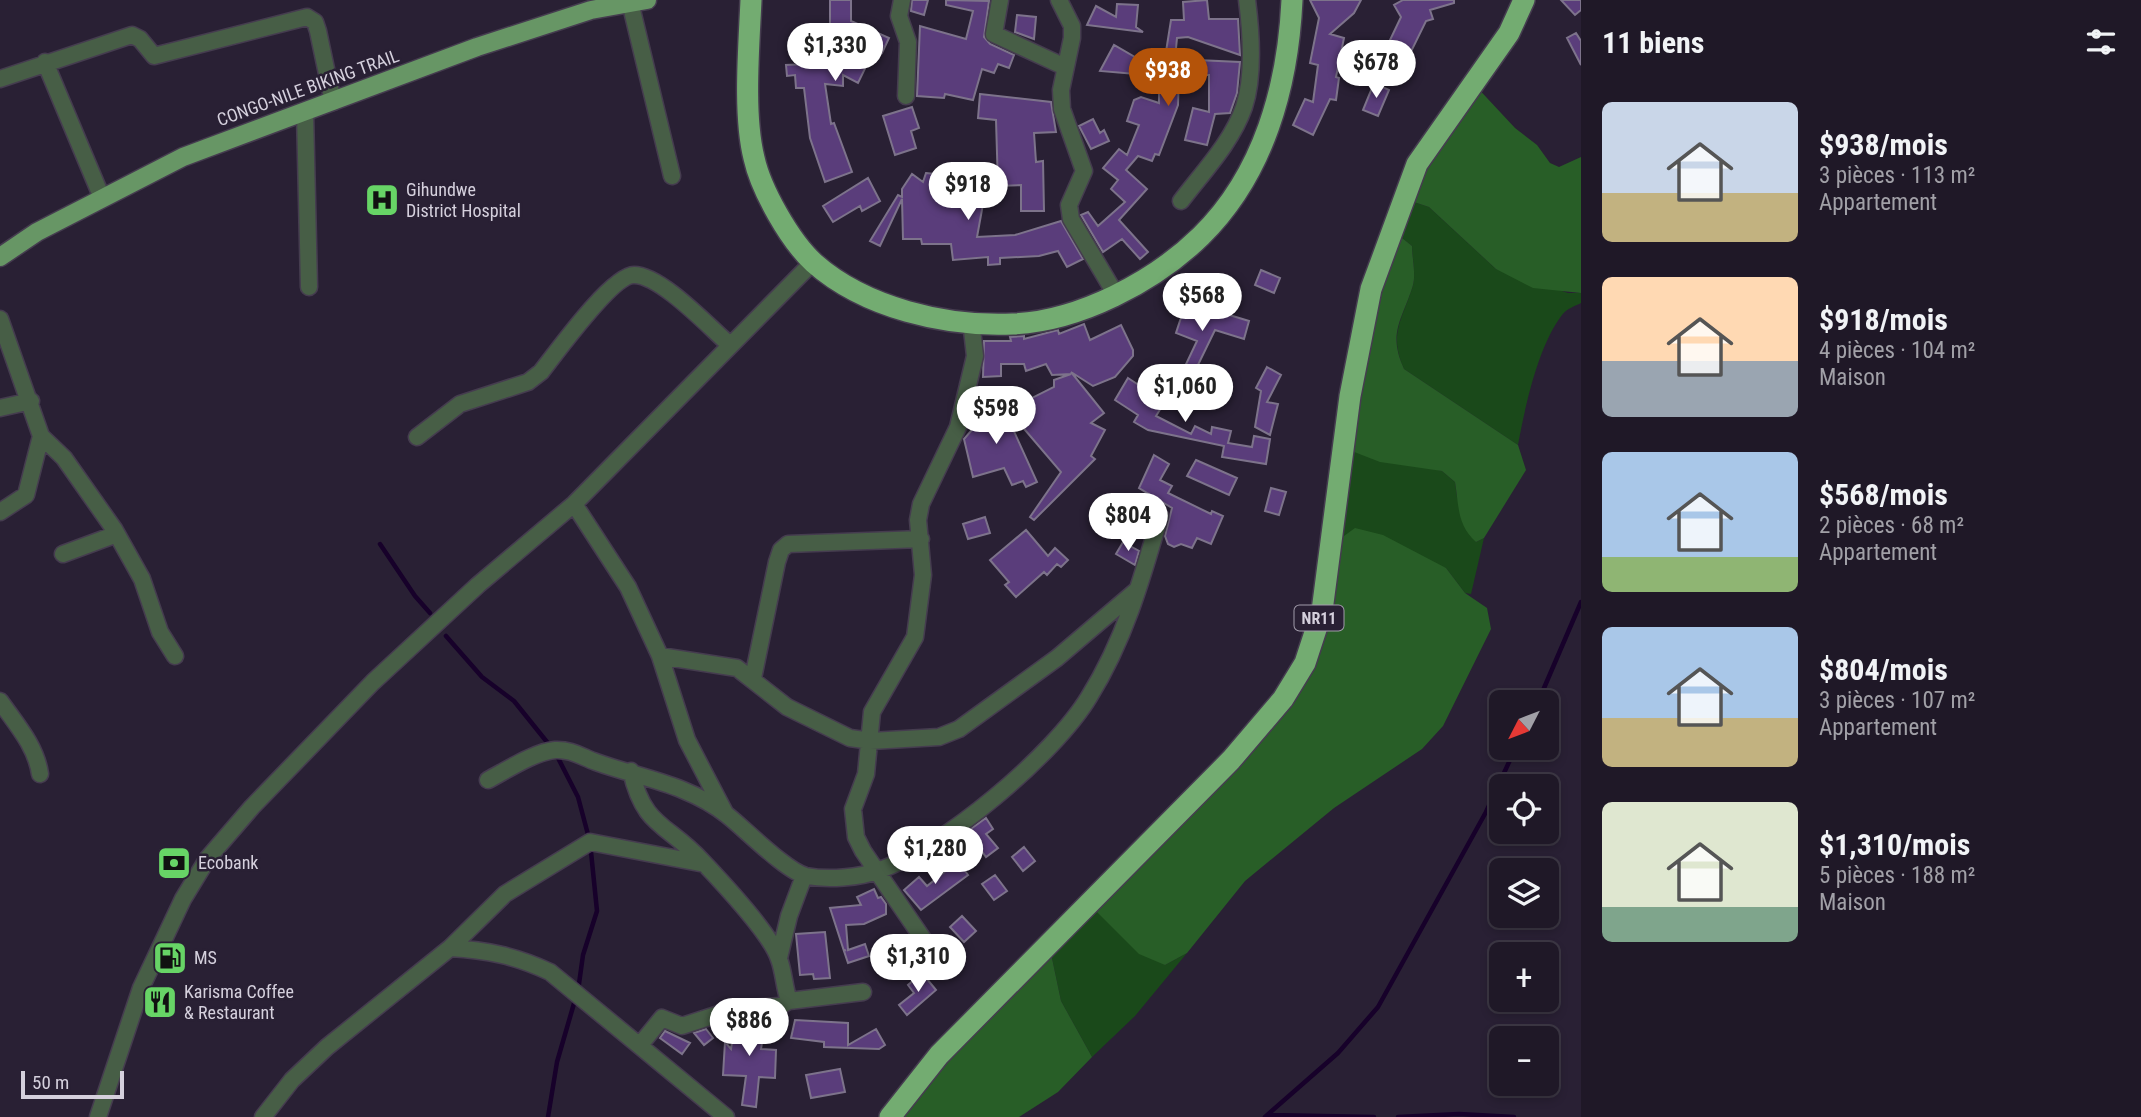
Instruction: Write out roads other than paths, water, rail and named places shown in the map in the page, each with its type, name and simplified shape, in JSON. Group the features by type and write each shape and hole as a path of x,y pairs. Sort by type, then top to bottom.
{"highway":[{"path":"751,0 749,53 753,158 779,216 813,262 861,292 905,311 1013,324 1047,318 1116,295 1145,282 1200,236 1236,192 1270,127 1282,88 1292,0"},
{"name":"NR11","path":"890,1117 939,1055 1231,760 1283,699 1305,663 1322,611 1350,396 1374,279 1417,164 1509,33 1524,0"}],"main road":[{"name":"CONGO-NILE BIKING TRAIL","path":"0,257 37,232 183,157 477,47 591,10 639,1"}],"street":[{"path":"902,0 899,16 908,42 906,96"},
{"path":"1000,0 995,34 1065,67"},
{"path":"1059,0 1072,26 1061,90 1062,110 1084,171 1069,205 1070,219 1116,295"},
{"path":"1181,201 1230,134 1244,106 1251,39 1247,0"},
{"path":"639,1 672,176"},
{"path":"0,79 132,35 140,39 154,56 307,17 315,22 318,31 333,103"},
{"path":"45,62 102,198"},
{"path":"305,113 309,287"},
{"path":"98,1117 141,988 183,899 208,858 373,682 478,585 574,503 657,423 813,262"},
{"path":"417,437 460,404 528,382 541,372 606,293 624,278 633,275 650,279 730,345"},
{"path":"0,319 31,401 41,436 26,495 0,512"},
{"path":"930,949 876,872 856,837 853,808 866,775 872,712 915,637 923,575 918,520 921,504 958,427 975,356 971,321"},
{"path":"0,408 31,401"},
{"path":"41,436 64,458 117,534 142,579 160,632 175,656"},
{"path":"574,503 628,587 660,656 687,740 725,813"},
{"path":"488,780 553,750 571,751 669,784 725,813 804,876 837,878 876,872 956,827 1004,790 1065,729 1088,699 1127,624 1160,516"},
{"path":"63,554 117,534"},
{"path":"753,678 778,562 782,550 788,544 921,539"},
{"path":"660,656 737,668 753,678 786,708 850,738 871,741 939,737 959,729 1057,658 1137,590"},
{"path":"0,701 33,750 40,774"},
{"path":"631,771 636,792 647,815 705,864 760,929 779,958 789,1001"},
{"path":"263,1117 292,1080 327,1047 450,948 505,894 590,842 705,864"},
{"path":"779,958 789,916 804,876"},
{"path":"450,948 489,950 518,957 550,972 726,1117"},
{"path":"640,1045 662,1017 682,1026 734,1009 780,1006 789,1001 863,992"}],"waterway":[{"path":"380,544 415,596 430,613"},
{"path":"1543,690 1581,602"},
{"path":"446,636 482,677 514,701 551,747"},
{"path":"556,754 578,797 590,842 597,911 583,955 578,991"},
{"path":"1265,1117 1338,1053 1378,1007 1486,812 1510,760"},
{"path":"548,1117 557,1062 575,1000"},
{"path":"1398,1117 1459,1114 1514,1117"},
{"path":"1270,1115 1374,1117"}],"place":[{"name":"Gihundwe District Hospital","path":"382,200"},
{"name":"Ecobank","path":"174,863"},
{"name":"MS","path":"170,958"},
{"name":"Karisma Coffee & Restaurant","path":"160,1002"}]}
